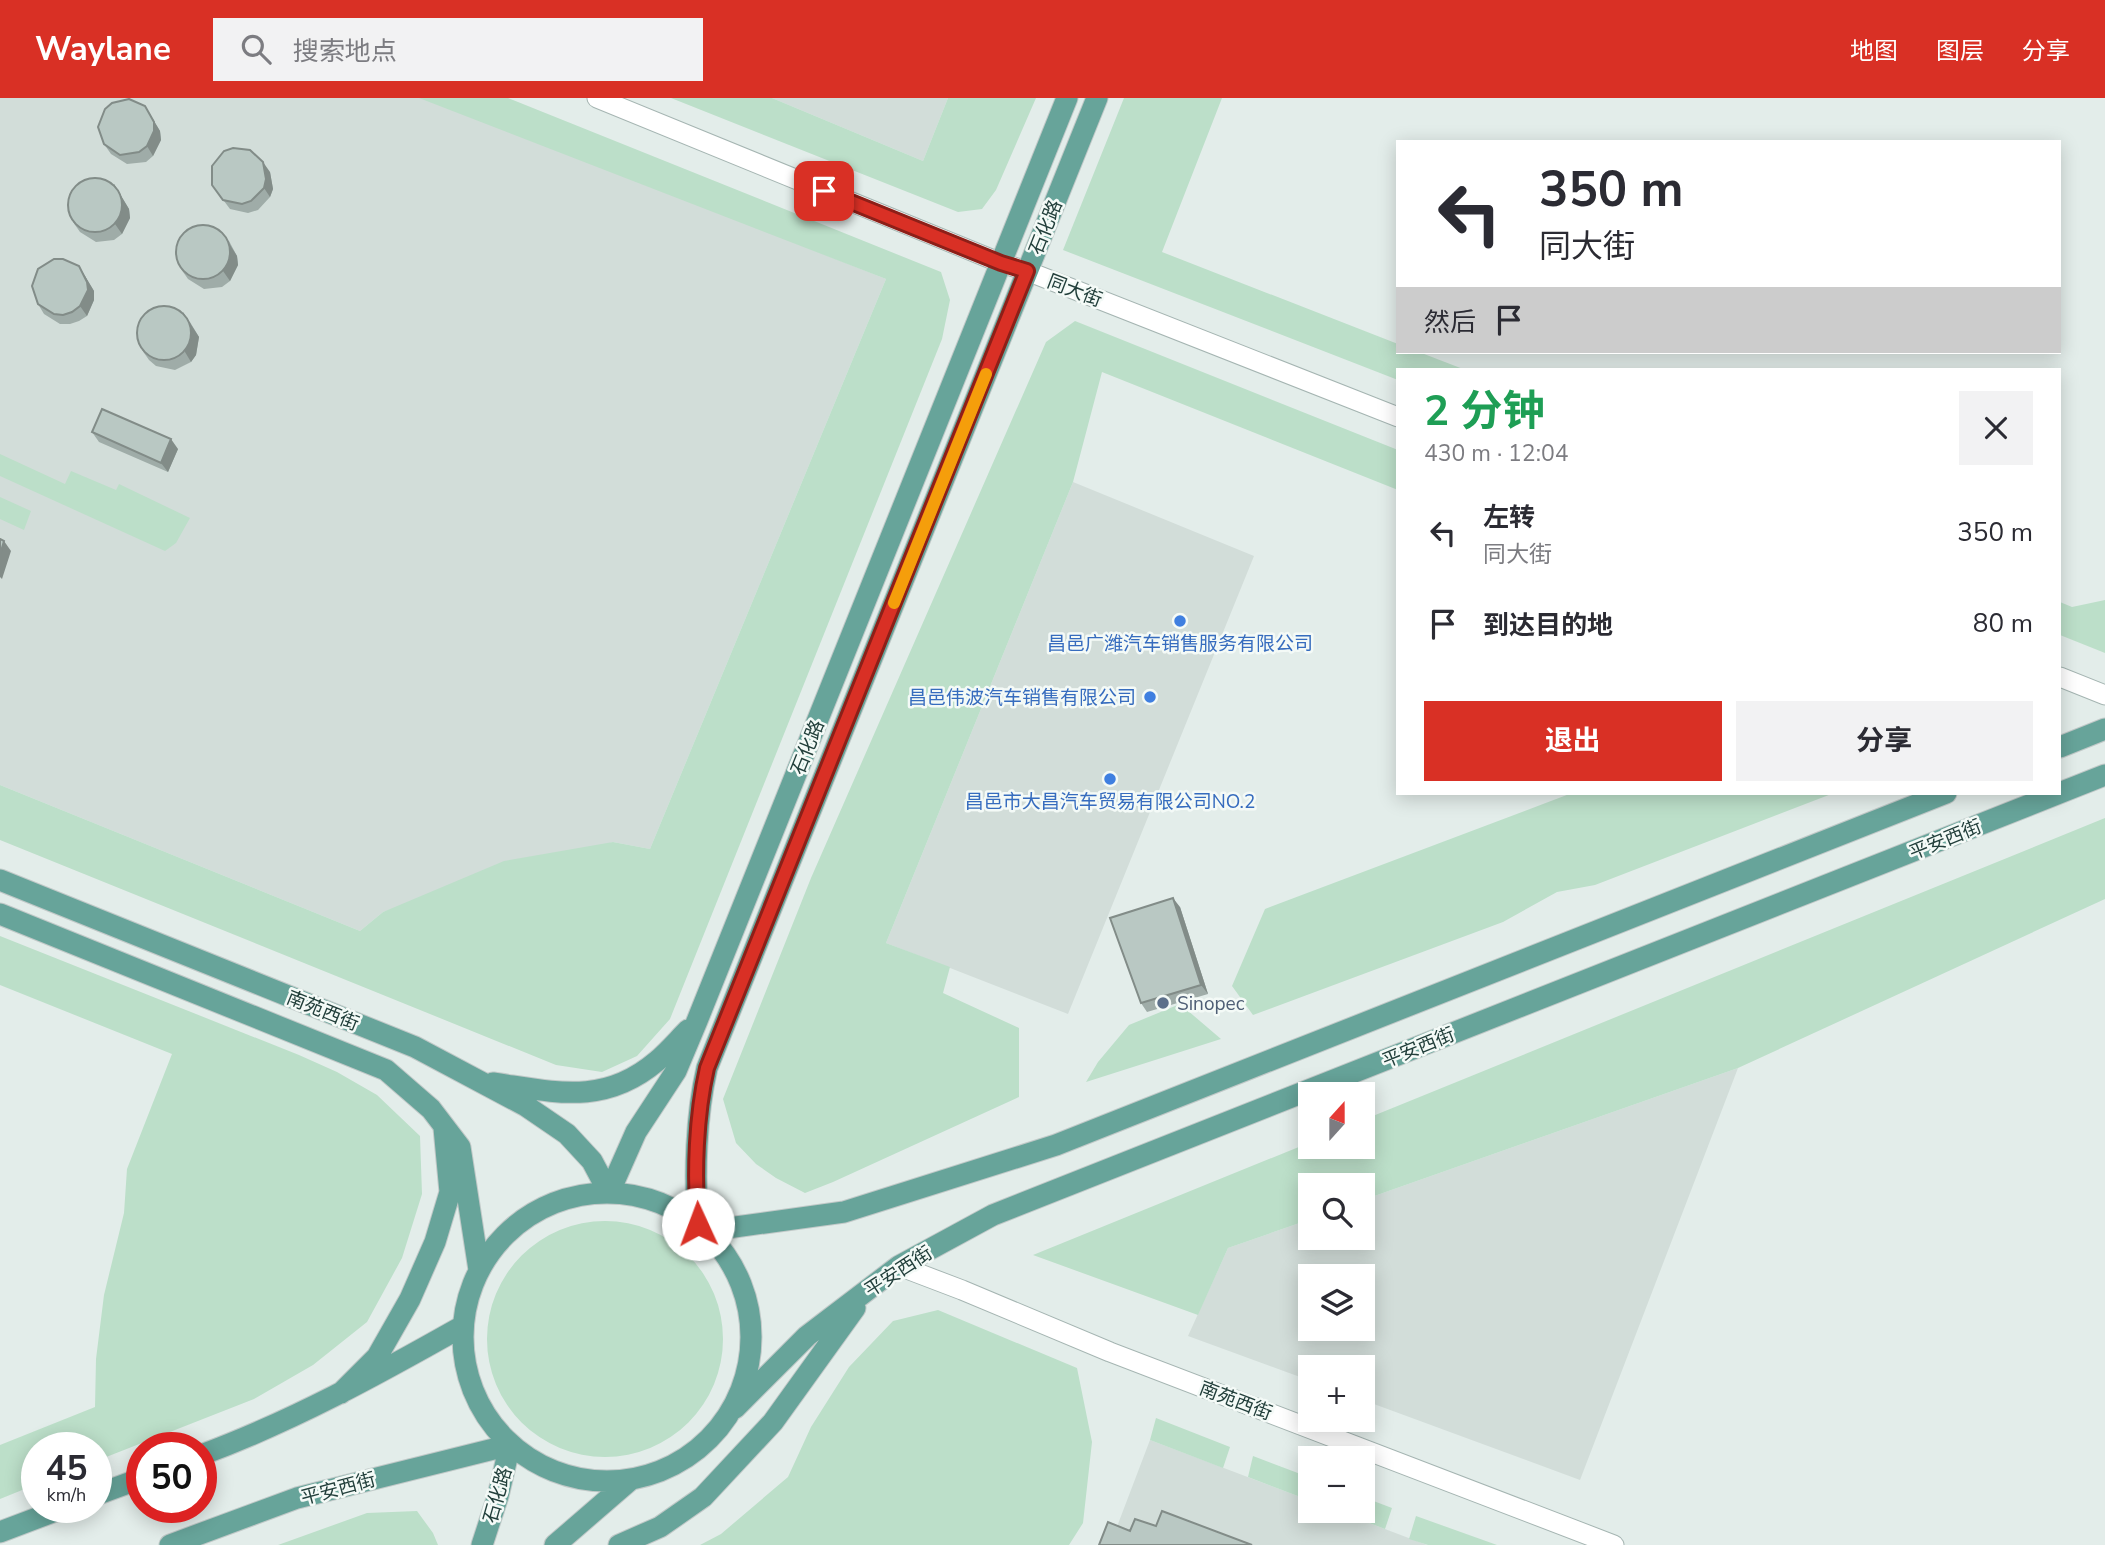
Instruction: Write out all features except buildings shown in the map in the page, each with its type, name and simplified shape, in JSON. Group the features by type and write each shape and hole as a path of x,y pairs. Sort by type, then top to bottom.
{"main road":[{"name":"石化路","path":"609,1193 636,1132 676,1070 697,1021 1067,98"},
{"name":"石化路","path":"702,1228 696,1203 700,1098 707,1068 1097,98"},
{"path":"2061,747 2105,729"},
{"name":"平安西街","path":"2061,792 2105,775"},
{"path":"702,1228 845,1212 1056,1145 1941,795"},
{"name":"平安西街","path":"735,1408 807,1336 899,1266 993,1215 2054,795"},
{"name":"南苑西街","path":"0,880 415,1047 526,1106 567,1134 593,1161 609,1193"},
{"name":"南苑西街","path":"0,914 386,1070 431,1109 460,1147 479,1270"},
{"path":"478,1080 559,1092 597,1092 624,1083 656,1062 697,1021"},
{"path":"341,1393 377,1357 410,1299 435,1242 450,1192 443,1126"},
{"path":"609,1193 646,1198 702,1228 735,1269 751,1314 751,1363 735,1408 708,1443 671,1468 629,1480 576,1478 546,1468 510,1445 482,1410 466,1370 463,1326 468,1297 479,1270 500,1240 528,1216 561,1200 609,1193"},
{"path":"619,1545 660,1527 703,1497 773,1422 868,1290"},
{"path":"217,1449 248,1438 341,1393 463,1326"},
{"name":"石化路","path":"482,1545 498,1496 510,1445"},
{"name":"平安西街","path":"170,1545 297,1498 510,1445"},
{"path":"555,1545 629,1480"},
{"path":"0,1532 24,1523"}],"street":[{"name":"同大街","path":"597,98 1001,263 1396,416"},
{"path":"2061,677 2105,695"},
{"name":"南苑西街","path":"899,1266 1110,1352 1614,1545"}],"shaded area":[{"path":"0,98 431,98 886,279 650,849 613,842 383,912 360,931 0,785"},
{"path":"772,98 948,98 923,161"},
{"path":"1073,482 1254,556 1068,1014 886,943"},
{"path":"1738,1068 1580,1480 1375,1404 1375,1355 1298,1355 1298,1376 1188,1336 1228,1248 1298,1224 1298,1250 1375,1250 1375,1196"},
{"path":"1150,1440 1298,1496 1298,1523 1369,1523 1427,1545 1110,1545"}],"green space":[{"path":"419,98 508,98 941,272 950,300 942,339 670,1019 637,1056 602,1072 556,1065 0,840 0,785 360,931 383,912 504,861 613,842 650,849 886,279"},
{"path":"671,98 772,98 923,161 948,98 1036,98 996,190 982,209 958,212"},
{"path":"1124,98 1222,98 1162,252 1396,343 1396,354 1424,354 1460,368 1396,368 1396,379 1063,250"},
{"path":"1075,321 1396,449 1396,489 1102,372 1073,482 886,943 950,967 943,993 1019,1028 1019,1097 805,1193 756,1164 736,1143 723,1099 811,878 1046,342"},
{"path":"0,454 65,484 71,471 116,490 119,484 190,518 176,543 165,551 0,476"},
{"path":"0,497 31,511 24,530 0,519"},
{"path":"2105,600 2105,653 2061,635 2061,602 2072,607"},
{"path":"1567,795 1829,795 1595,885 1557,892 1503,922 1253,1015 1232,986 1265,909"},
{"path":"2105,818 2105,899 1738,1068 1375,1196 1375,1173 1298,1173 1298,1224 1228,1248 1198,1315 1033,1255 1298,1147 1298,1159 1375,1159 1376,1115"},
{"path":"0,936 299,1055 337,1072 377,1095 420,1136 422,1194 402,1258 367,1322 313,1365 254,1399 170,1432 126,1432 126,1449 112,1455 112,1432 32,1432 95,1407 96,1359 104,1295 124,1213 127,1169 172,1054 0,985"},
{"path":"1180,1004 1221,1039 1086,1082 1098,1062 1129,1025"},
{"path":"593,1221 617,1221 661,1235 689,1255 714,1294 721,1316 721,1362 714,1384 689,1423 661,1443 639,1452 617,1457 593,1457 549,1443 521,1423 501,1395 492,1373 487,1351 487,1327 501,1283 521,1255 549,1235 571,1226"},
{"path":"938,1310 1077,1368 1092,1442 1083,1523 1069,1545 700,1545 721,1534 788,1477 811,1427 849,1367 893,1321"},
{"path":"1156,1418 1230,1447 1223,1468 1150,1440"},
{"path":"21,1437 21,1490 0,1499 0,1445"},
{"path":"1253,1456 1298,1473 1298,1496 1248,1477"},
{"path":"1375,1502 1392,1508 1385,1529 1369,1523 1375,1523"},
{"path":"417,1511 438,1545 278,1545 367,1513"},
{"path":"1416,1516 1497,1545 1428,1545 1409,1539"}],"slow traffic":[{"path":"894,603 986,374"}],"place":[{"name":"昌邑广潍汽车销售服务有限公司","path":"1180,621"},
{"name":"昌邑伟波汽车销售有限公司","path":"1150,697"},
{"name":"昌邑市大昌汽车贸易有限公司NO.2","path":"1110,779"},
{"name":"Sinopec","path":"1163,1003"}],"route":[{"path":"698,1224 696,1203 700,1098 707,1068 1027,271 824,191"}]}
